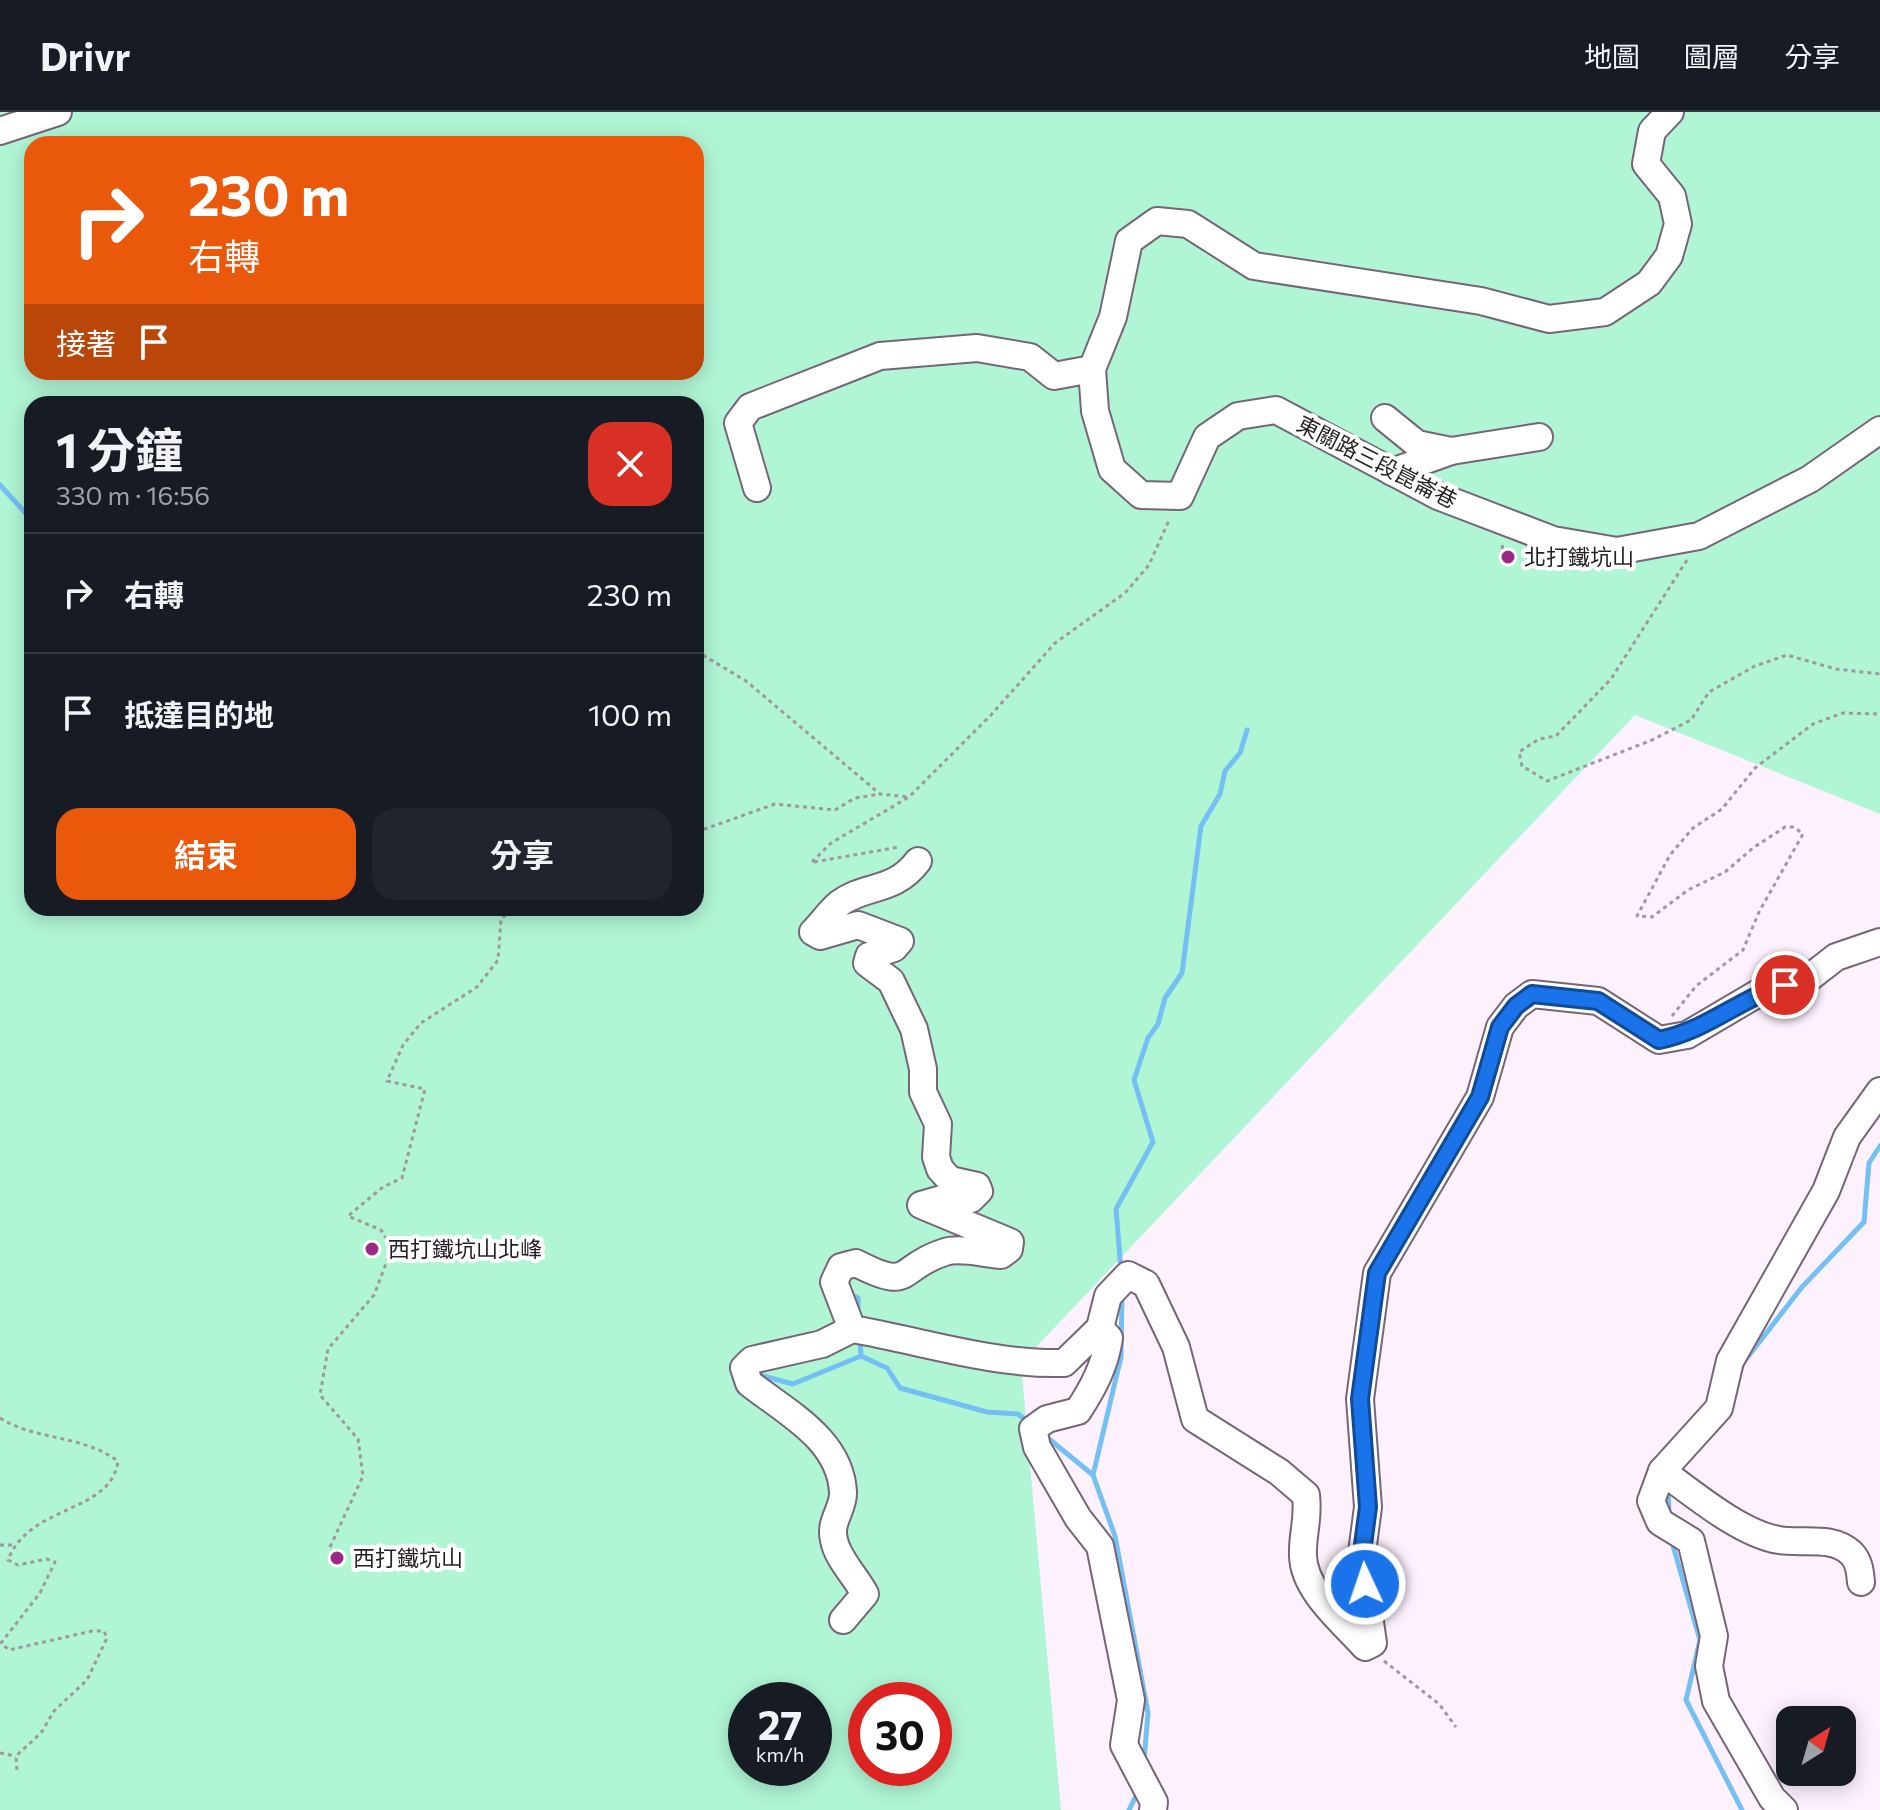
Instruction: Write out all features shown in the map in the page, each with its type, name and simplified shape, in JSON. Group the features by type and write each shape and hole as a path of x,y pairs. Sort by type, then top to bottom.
{"street":[{"path":"0,131 58,112"},
{"path":"1180,496 1141,495 1112,469 1095,411 1092,369 1113,317 1129,241 1157,221 1188,224 1254,266 1481,301 1549,319 1605,312 1649,283 1669,256 1678,224 1672,196 1646,164 1652,131 1670,112"},
{"path":"757,488 738,423 750,407 880,356 977,348 1030,357 1054,376 1092,369"},
{"name":"東關路三段崑崙巷","path":"1180,496 1207,437 1238,416 1276,410 1438,496 1553,540 1617,551 1699,536 1810,479 1880,430"},
{"path":"1385,418 1417,444 1451,451"},
{"path":"1392,472 1451,451 1539,437"},
{"path":"852,1329 834,1282 841,1267 856,1263 886,1278 898,1279 948,1250 1001,1255 1009,1249 1010,1242 921,1205 949,1197 971,1199 979,1191 977,1186 950,1180 940,1169 936,1157 938,1124 923,1092 923,1069 914,1029 891,981 867,963 869,956 894,948 900,941 858,925 820,936 813,932 839,904 856,895 882,889 918,861"},
{"path":"843,1620 865,1594 834,1543 832,1524 844,1495 837,1463 826,1443 749,1383 744,1368 752,1360 822,1344 852,1329 1041,1364 1064,1363 1100,1328 1108,1296 1128,1275 1146,1284 1176,1347 1195,1419 1279,1472 1306,1495 1309,1520 1303,1556 1308,1581 1365,1647 1373,1643 1361,1560 1368,1507 1360,1399 1377,1273 1480,1097 1500,1027 1516,1006 1532,994 1598,1001 1659,1040 1687,1035 1762,991 1809,978 1836,957 1880,942"},
{"path":"1784,1810 1772,1798 1716,1701 1709,1666 1714,1636 1691,1541 1660,1522 1651,1501 1662,1471 1719,1408 1730,1361 1826,1191 1847,1137 1880,1091"},
{"path":"1100,1328 1109,1338 1106,1356 1093,1389 1078,1411 1047,1419 1033,1429 1037,1447 1078,1518 1100,1546 1131,1700 1124,1745 1154,1802 1153,1810"},
{"path":"1662,1471 1720,1514 1776,1540 1827,1542 1850,1552 1859,1565 1861,1582"}],"path":[{"path":"918,861 894,846 823,863 812,862 831,843 909,797 991,715 1055,643 1125,593 1149,565 1180,496"},
{"path":"1699,536 1682,572 1611,679 1556,736 1539,739 1519,752 1522,766 1547,781 1652,740 1691,720 1709,692 1755,666 1787,655 1836,669 1880,674"},
{"path":"704,656 746,681 880,794"},
{"path":"1659,1040 1671,1017 1696,986 1743,950 1759,912 1803,834 1794,827 1785,827 1725,872 1688,890 1652,917 1637,916 1670,855 1693,828 1722,809 1755,768 1813,724 1843,713 1880,714"},
{"path":"704,829 775,804 835,810 855,798 880,794 909,797"},
{"path":"330,1547 363,1476 358,1439 320,1395 328,1349 374,1295 392,1248 381,1230 348,1216 383,1187 402,1178 425,1089 387,1081 403,1045 421,1023 448,1002 477,987 498,960 501,919 505,916"},
{"path":"0,1418 15,1427 82,1441 118,1461 116,1473 105,1490 82,1504 55,1512 13,1545 8,1560 18,1565 47,1559 55,1562 40,1593 1,1643 9,1650 24,1649 92,1631 104,1631 107,1638 87,1680 54,1711 41,1733 16,1756"},
{"path":"0,1545 13,1545"},
{"path":"1365,1647 1439,1704 1456,1727"},
{"path":"0,1753 16,1756"},
{"path":"16,1756 17,1771"}],"green space":[{"path":"0,112 1880,112 1880,814 1635,715 1021,1363 1061,1810 0,1810"}],"waterway":[{"path":"0,485 24,511"},
{"path":"1121,1271 1116,1209 1153,1142 1134,1080 1148,1038 1158,1024 1165,998 1182,973 1201,826 1220,794 1225,771 1240,753 1247,730"},
{"path":"1740,1372 1743,1363 1802,1287 1864,1222 1869,1163 1880,1146"},
{"path":"1122,1293 1121,1357 1093,1475 1115,1536 1148,1713 1144,1761"},
{"path":"850,1294 858,1298 858,1315"},
{"path":"860,1337 861,1356"},
{"path":"760,1375 793,1384 861,1356 887,1368 900,1388 987,1412 1018,1414 1029,1423"},
{"path":"1043,1434 1093,1475"},
{"path":"1668,1491 1669,1512"},
{"path":"1672,1542 1700,1640 1686,1700 1742,1810"},
{"path":"1129,1810 1139,1790"}],"place":[{"name":"北打鐵坑山","path":"1508,557"},
{"name":"西打鐵坑山北峰","path":"372,1249"},
{"name":"西打鐵坑山","path":"337,1558"}],"route":[{"path":"1365,1584 1361,1560 1368,1507 1360,1399 1372,1329 1377,1273 1480,1097 1489,1055 1500,1027 1516,1006 1532,994 1598,1001 1659,1040 1687,1035 1762,991 1785,985"}]}
